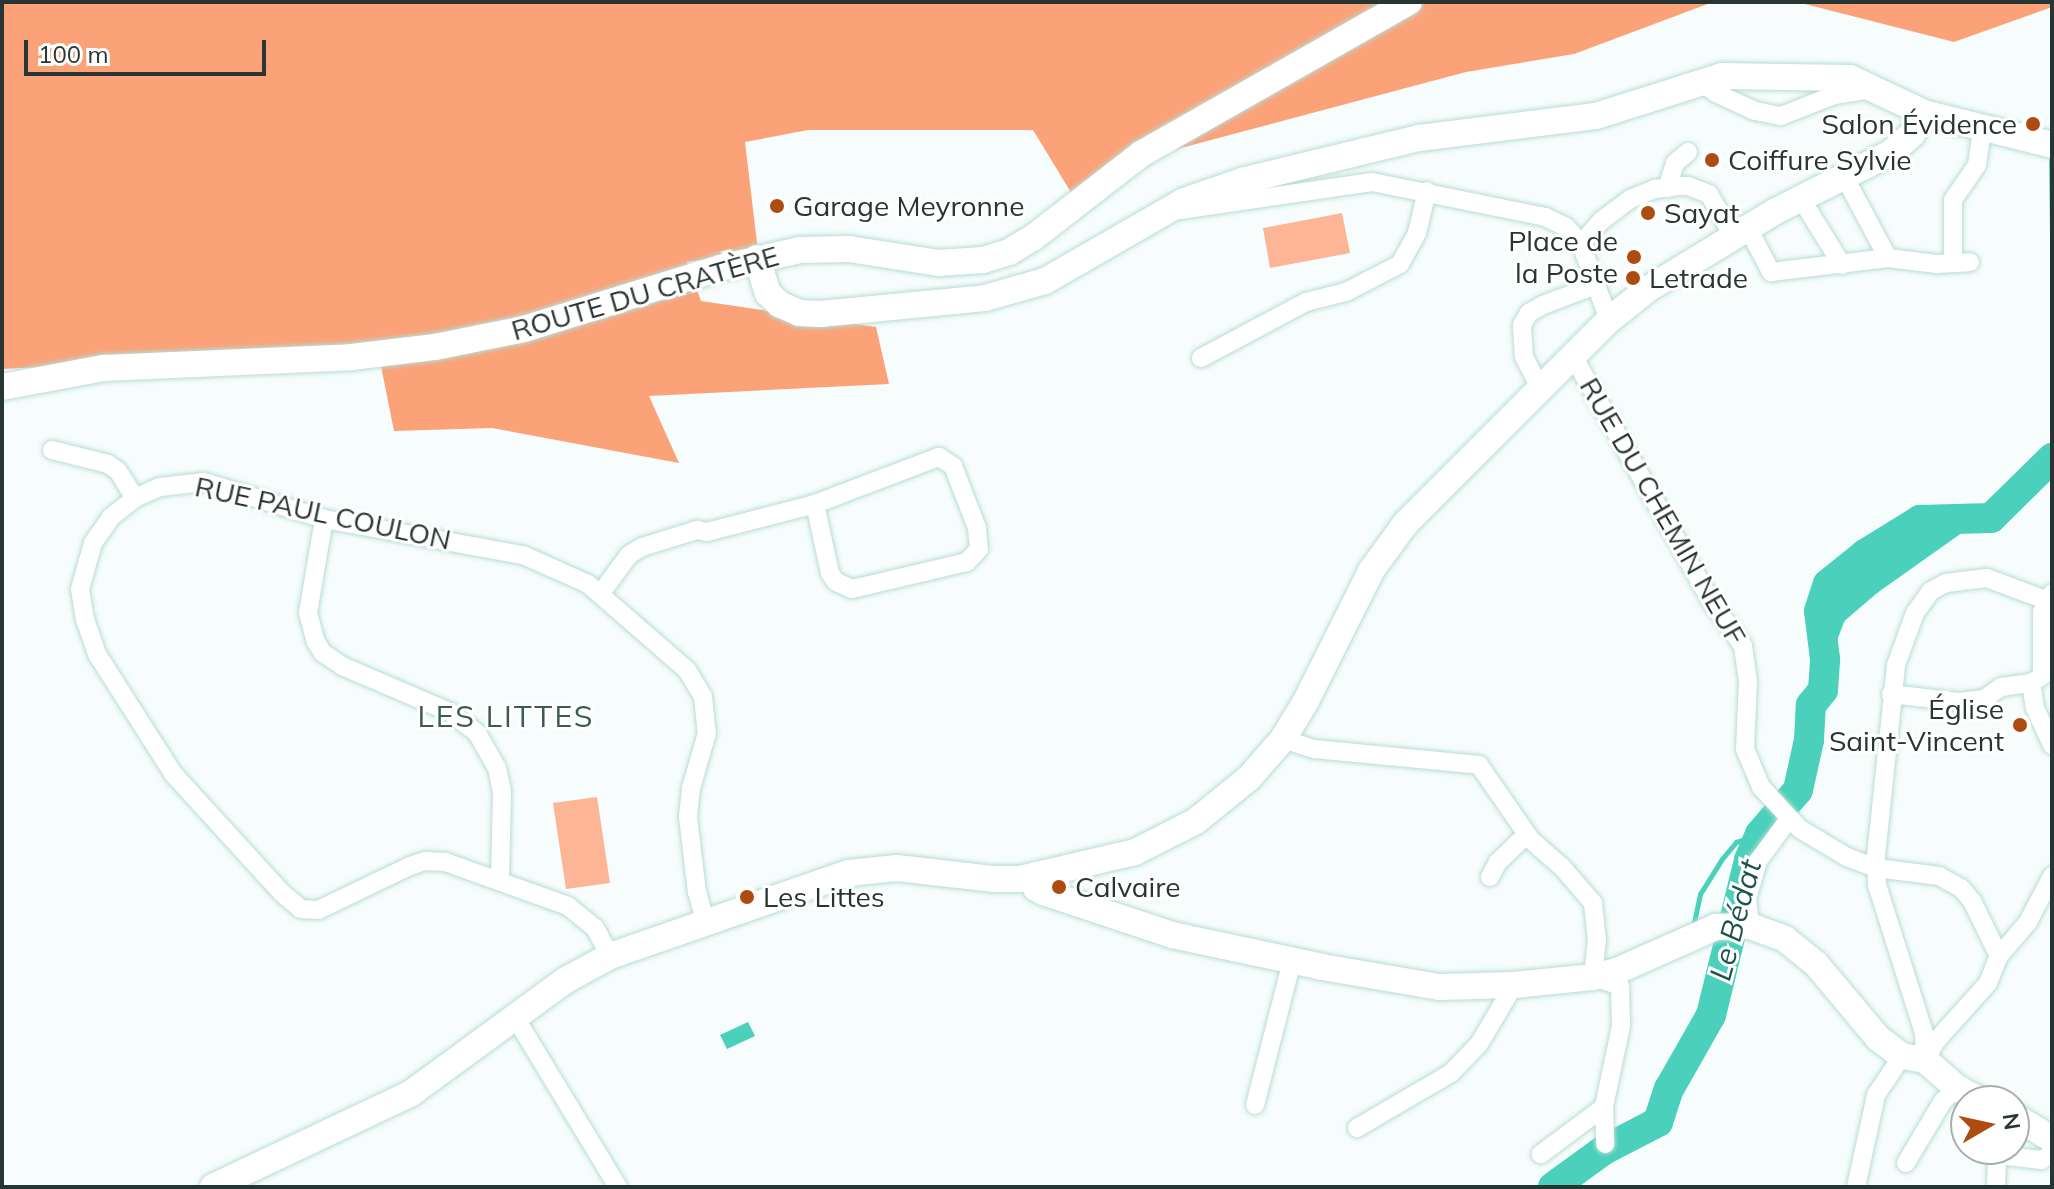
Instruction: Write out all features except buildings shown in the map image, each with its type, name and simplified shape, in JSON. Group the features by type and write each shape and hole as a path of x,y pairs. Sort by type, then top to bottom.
{"street":[{"name":"ROUTE DU CRATÈRE","path":"2,387 104,368 352,357 435,347 539,325 757,258 800,250 849,249 961,263 1009,252 1034,237 1141,154 1409,2"},
{"path":"757,258 768,293 779,304 799,313 820,314 985,298 1045,281 1169,208 1245,180 1375,146 1439,134 1596,116 1700,81 1737,75 1842,76 1924,113 2048,144"},
{"path":"1700,81 1716,93 1755,111 1781,116 1834,95 1874,89"},
{"path":"213,1187 410,1094 566,980 610,956 848,873 872,869 923,870 994,879 1032,877 1135,852 1174,834 1236,791 1283,739 1390,543 1420,507 1609,320 1648,289 1800,197 1902,144 1924,113"},
{"path":"1581,244 1601,221 1630,199 1667,188 1688,186 1709,194 1771,272 1888,258 1962,263 1953,200 1977,165 1982,128"},
{"path":"1667,188 1675,163 1688,152"},
{"path":"1844,176 1888,258"},
{"path":"1169,208 1188,211 1372,182 1545,217 1566,227 1581,244 1609,320"},
{"path":"1201,358 1306,302 1346,292 1400,264 1417,233 1427,191"},
{"path":"1800,197 1842,265"},
{"path":"1540,388 1524,357 1522,325 1529,313 1543,305 1596,285"},
{"name":"RUE DU CHEMIN NEUF","path":"1573,356 1707,592 1743,646 1748,681 1745,749 1751,771 1783,813 1820,842 1876,868 1939,876 1956,884 1972,901 1999,956"},
{"path":"52,450 108,464 118,471 135,498"},
{"path":"601,593 629,555 642,547 682,533 707,532 815,504 939,457 953,466 977,528 979,549 967,562 852,589 836,582 830,573 815,504"},
{"name":"RUE PAUL COULON","path":"610,956 595,928 568,906 500,879 445,862 425,861 318,910 301,909 281,892 174,775 125,703 90,636 80,589 86,559 101,528 135,498 171,484 204,482 324,519 523,555 561,570 601,593 687,670 703,697 707,733 691,788 688,817 697,892 706,923"},
{"path":"324,519 308,613 316,642 323,653 342,666 450,712 477,733 489,750 500,780 500,879"},
{"path":"1913,1058 1924,1033 1880,900 1876,868 1891,694 1911,622 1937,587 1956,580 1987,578 2051,597 2042,612 2042,678 2035,708 2052,745"},
{"path":"1891,694 1959,702 1984,699 2001,687 2042,678"},
{"path":"1283,739 1314,749 1479,765 1527,834 1593,903 1597,939 1593,977"},
{"path":"1737,927 1758,861 1783,813"},
{"path":"1490,877 1498,862 1527,834"},
{"path":"1856,1187 1876,1095 1913,1058 1936,1041 1988,983 1999,956 2028,922 2052,876"},
{"path":"1032,877 1036,888 1043,892 1210,945 1439,987 1514,985 1593,977 1737,927 1785,939 1816,964 1878,1038 1953,1085"},
{"path":"1605,1144 1604,1107 1621,1026 1620,986 1640,960"},
{"path":"1255,1105 1292,961"},
{"path":"1593,977 1620,986"},
{"path":"1357,1128 1424,1092 1451,1073 1479,1044 1514,985"},
{"path":"515,1017 618,1187"},
{"path":"1906,1163 1950,1094"},
{"path":"1541,1154 1604,1107"},
{"path":"2030,1126 2052,1139"},
{"path":"2030,1158 2042,1160 2052,1153"},
{"path":"1996,1187 1997,1165"}],"shaded area":[{"path":"2,2 1713,2 1574,54 1466,72 1132,161 1075,199 1033,130 808,130 745,142 758,251 687,262 701,301 876,327 889,384 649,396 679,463 492,428 394,431 378,351 2,369"},
{"path":"1797,2 2052,2 2052,7 1954,42"},
{"path":"1342,213 1350,253 1270,268 1263,228"},
{"path":"597,797 610,883 566,889 553,803"},
{"path":"748,1022 755,1036 727,1049 720,1035"}],"waterway":[{"path":"2051,154 2052,235"},
{"name":"Le Bédat","path":"1553,1187 1604,1150 1658,1122 1669,1089 1711,1015 1749,860 1760,834 1798,790 1809,740 1811,705 1823,690 1825,659 1819,611 1828,584 1865,554 1920,520 1991,518 2052,458"},
{"path":"1823,635 1832,612 1868,581 1954,520"},
{"path":"1693,927 1700,894 1721,860 1736,842 1760,834"}],"place":[{"name":"Salon Évidence","path":"2033,124"},
{"name":"Coiffure Sylvie","path":"1712,160"},
{"name":"Garage Meyronne","path":"777,206"},
{"name":"Sayat","path":"1648,213"},
{"name":"Place de la Poste","path":"1634,257"},
{"name":"Letrade","path":"1633,278"},
{"name":"Église Saint-Vincent","path":"2020,725"},
{"name":"Calvaire","path":"1059,887"},
{"name":"Les Littes","path":"747,897"}],"district":[{"name":"LES LITTES","path":"506,716"}]}
